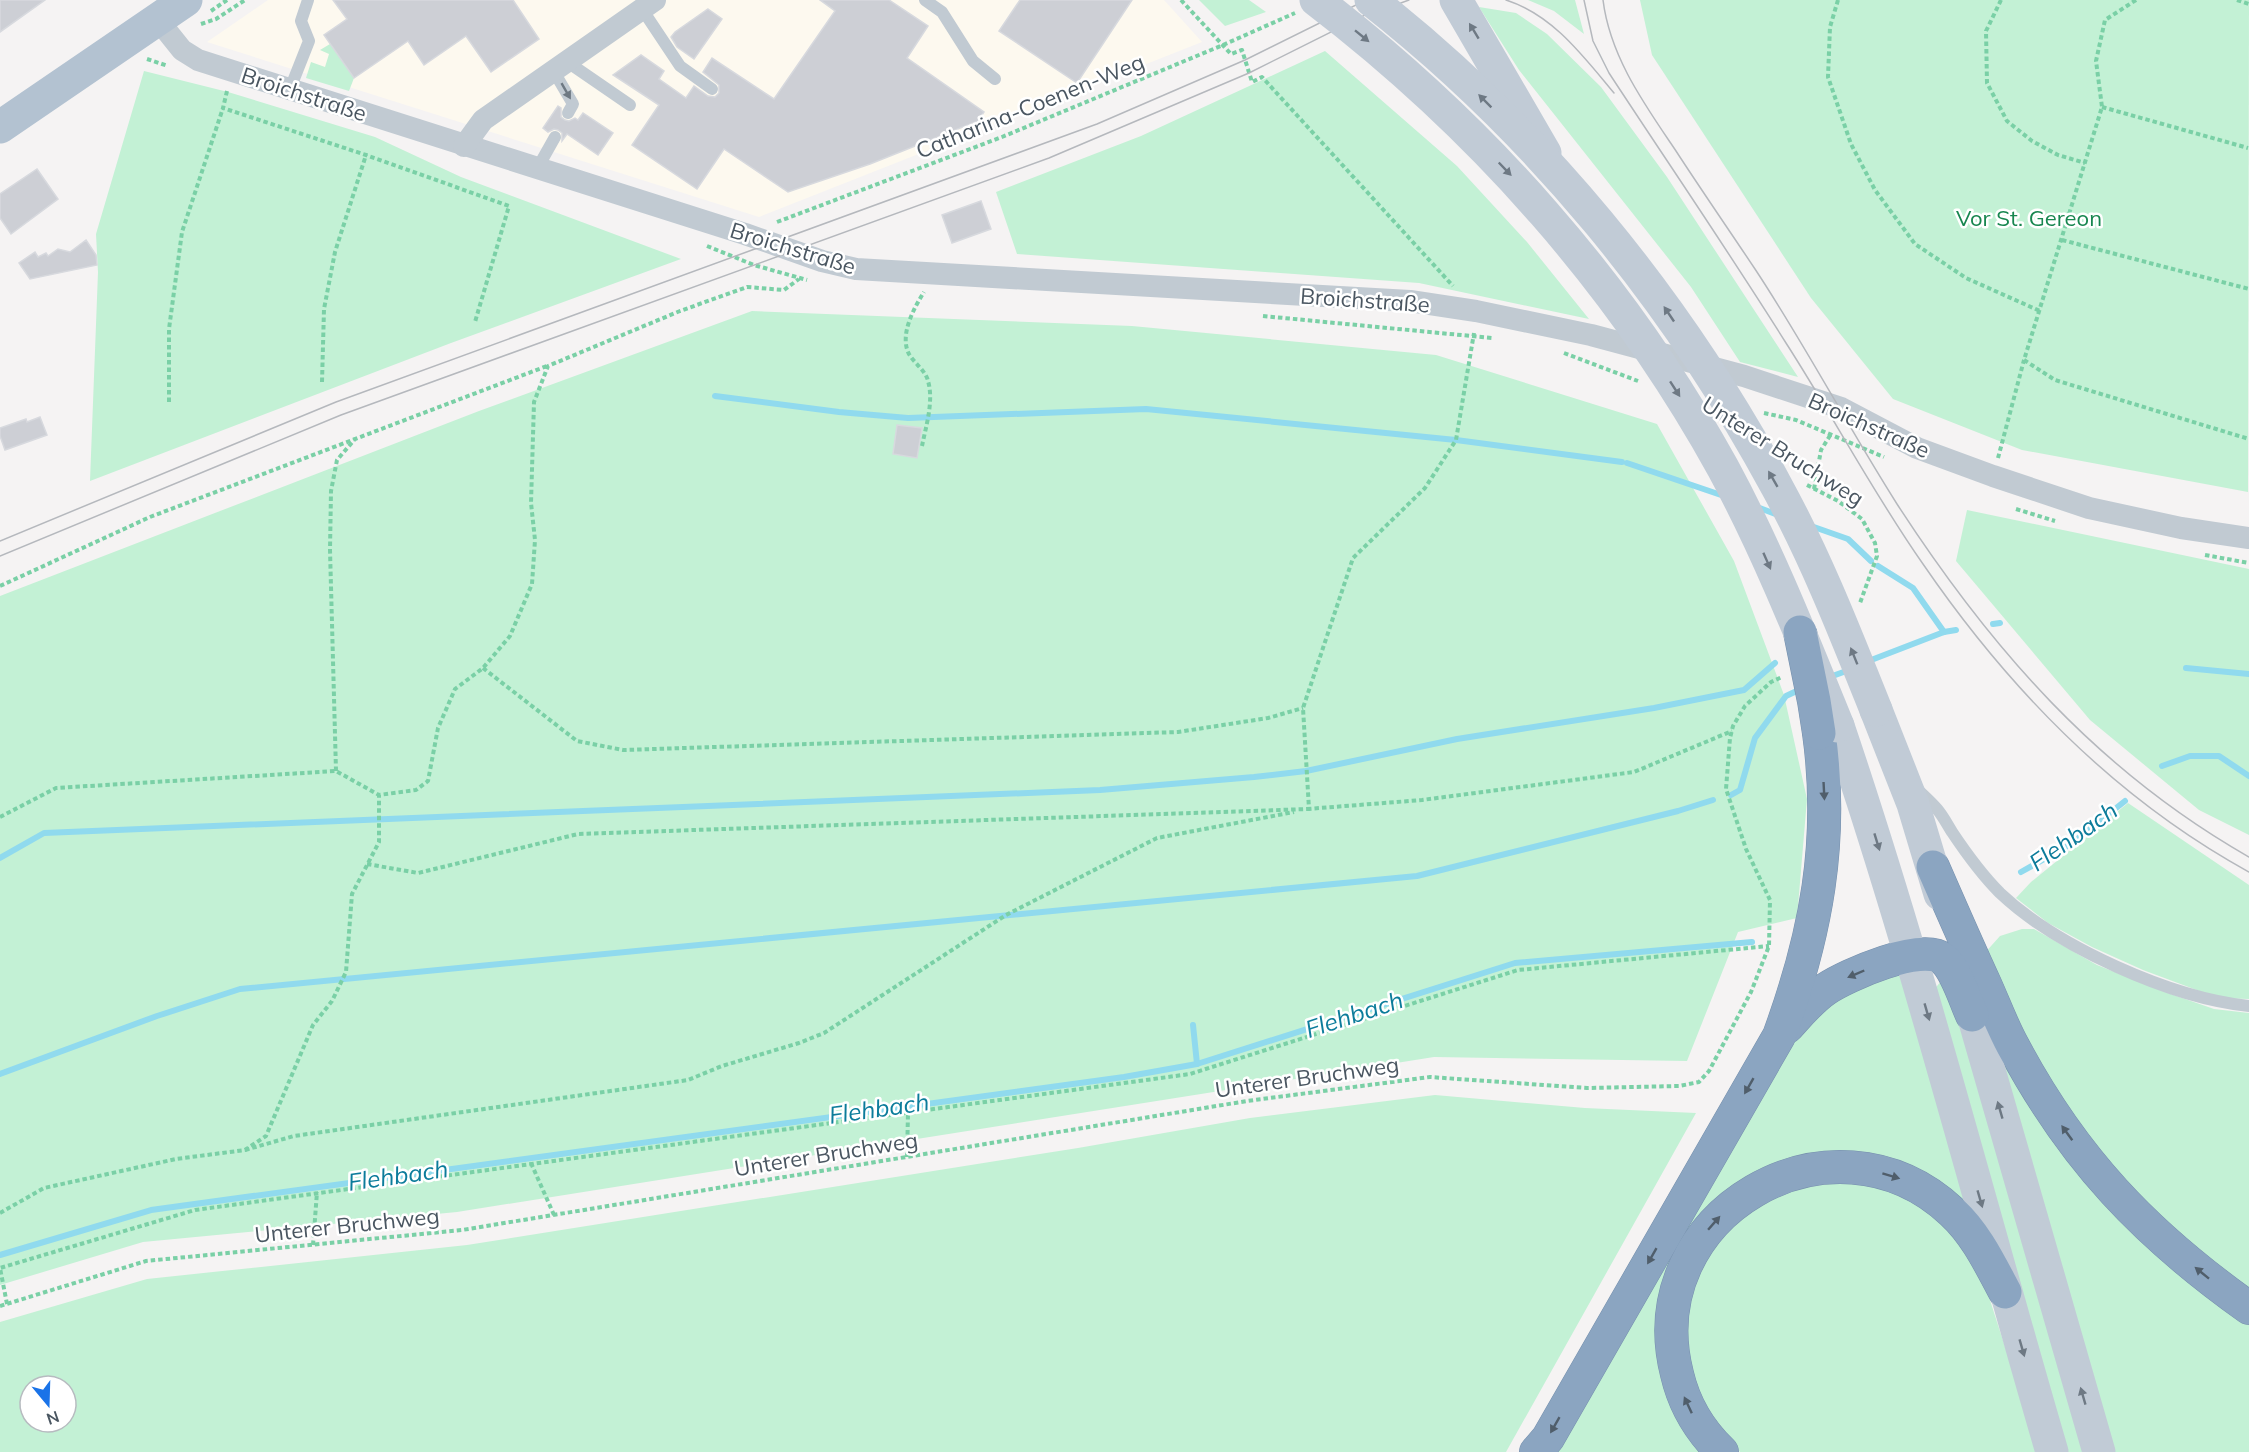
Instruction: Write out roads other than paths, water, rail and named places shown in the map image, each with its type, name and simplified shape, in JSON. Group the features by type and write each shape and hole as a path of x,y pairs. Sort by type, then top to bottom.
{"highway":[{"path":"1536,1452 1548,1438 1779,1036 1798,982 1812,927 1821,871 1829,730 1800,632"},
{"path":"1933,867 2011,1043 2036,1088 2065,1131 2103,1180 2160,1239 2208,1279 2249,1308"},
{"path":"1779,1036 1826,989 1860,972 1911,955 1925,953 1936,954 1950,966 1972,1016"},
{"path":"1722,1452 1713,1444 1694,1418 1681,1389 1673,1359 1671,1327 1675,1296 1685,1265 1701,1238 1722,1214 1747,1194 1775,1179 1816,1169 1837,1167 1869,1170 1899,1178 1928,1193 1953,1212 1973,1236 2005,1292"}],"main road":[{"path":"1371,0 1414,33 1460,76 1556,172 1618,245 1649,285 1747,433 1802,535 1840,621 1901,772 1933,867 1972,1016 2099,1452"},
{"path":"1456,0 1556,172"},
{"path":"1310,5 1386,56 1470,134 1551,219 1585,262 1670,381 1723,469 1800,632"},
{"path":"0,127 158,20 190,13"},
{"path":"1829,730 1871,823 1911,955 2052,1452"}],"street":[{"path":"464,146 483,120 649,4"},
{"name":"Broichstraße","path":"158,20 182,50 194,58 745,234 810,257 856,269 1410,301 1476,311 1591,335 1766,383 1841,408 1917,448 2089,508 2181,528 2249,538"}],"lane":[{"path":"290,90 309,41 302,21 308,0"},
{"path":"925,0 942,12 974,62 995,79"},
{"path":"649,4 680,66 712,89"},
{"path":"560,65 630,105"},
{"path":"560,65 573,105 568,113"},
{"path":"537,169 555,137"},
{"path":"1901,772 1938,810 1990,882 2039,925 2070,944 2129,971 2211,1001 2249,1006"}],"waterway":[{"path":"715,396 839,412 908,418 1146,409 1456,440 1622,462"},
{"path":"1627,463 1724,496"},
{"path":"1757,507 1778,515"},
{"path":"1811,526 1848,539 1871,561"},
{"path":"1878,566 1913,588 1944,632"},
{"path":"1993,624 2000,623"},
{"path":"1866,662 1944,632 1956,630"},
{"path":"0,858 44,833 1100,790 1254,777 1306,771 1457,739 1654,708 1744,690 1775,663"},
{"path":"2186,668 2249,674"},
{"path":"1827,678 1849,670"},
{"path":"1731,795 1740,790 1755,738 1786,696 1801,689"},
{"name":"Flehbach","path":"2162,766 2190,756 2219,756 2249,776"},
{"path":"0,1074 157,1016 240,989 1417,876 1678,811 1713,800"},
{"name":"Flehbach","path":"2021,872 2071,844 2125,801"},
{"name":"Flehbach","path":"0,1255 151,1210 1124,1077 1197,1064 1515,963 1752,942"},
{"path":"1193,1025 1197,1064"}],"tram line":[{"path":"0,541 336,402 1097,124 1245,60 1366,0"},
{"path":"0,556 341,415 1049,158 1249,73 1395,0"},
{"path":"1387,8 1409,0"},
{"path":"1506,0 1523,7 1553,26 1579,51 1614,93"},
{"path":"1584,0 1593,41 1609,73 1721,241 1905,537 1956,610 2028,697 2110,775 2154,811 2200,843 2249,872"},
{"path":"1603,0 1613,41 1630,80 1774,298 1897,504 1970,608 2010,657 2096,746 2194,823 2249,857"}],"park label":[{"name":"Vor St. Gereon","path":"2029,218"}]}
